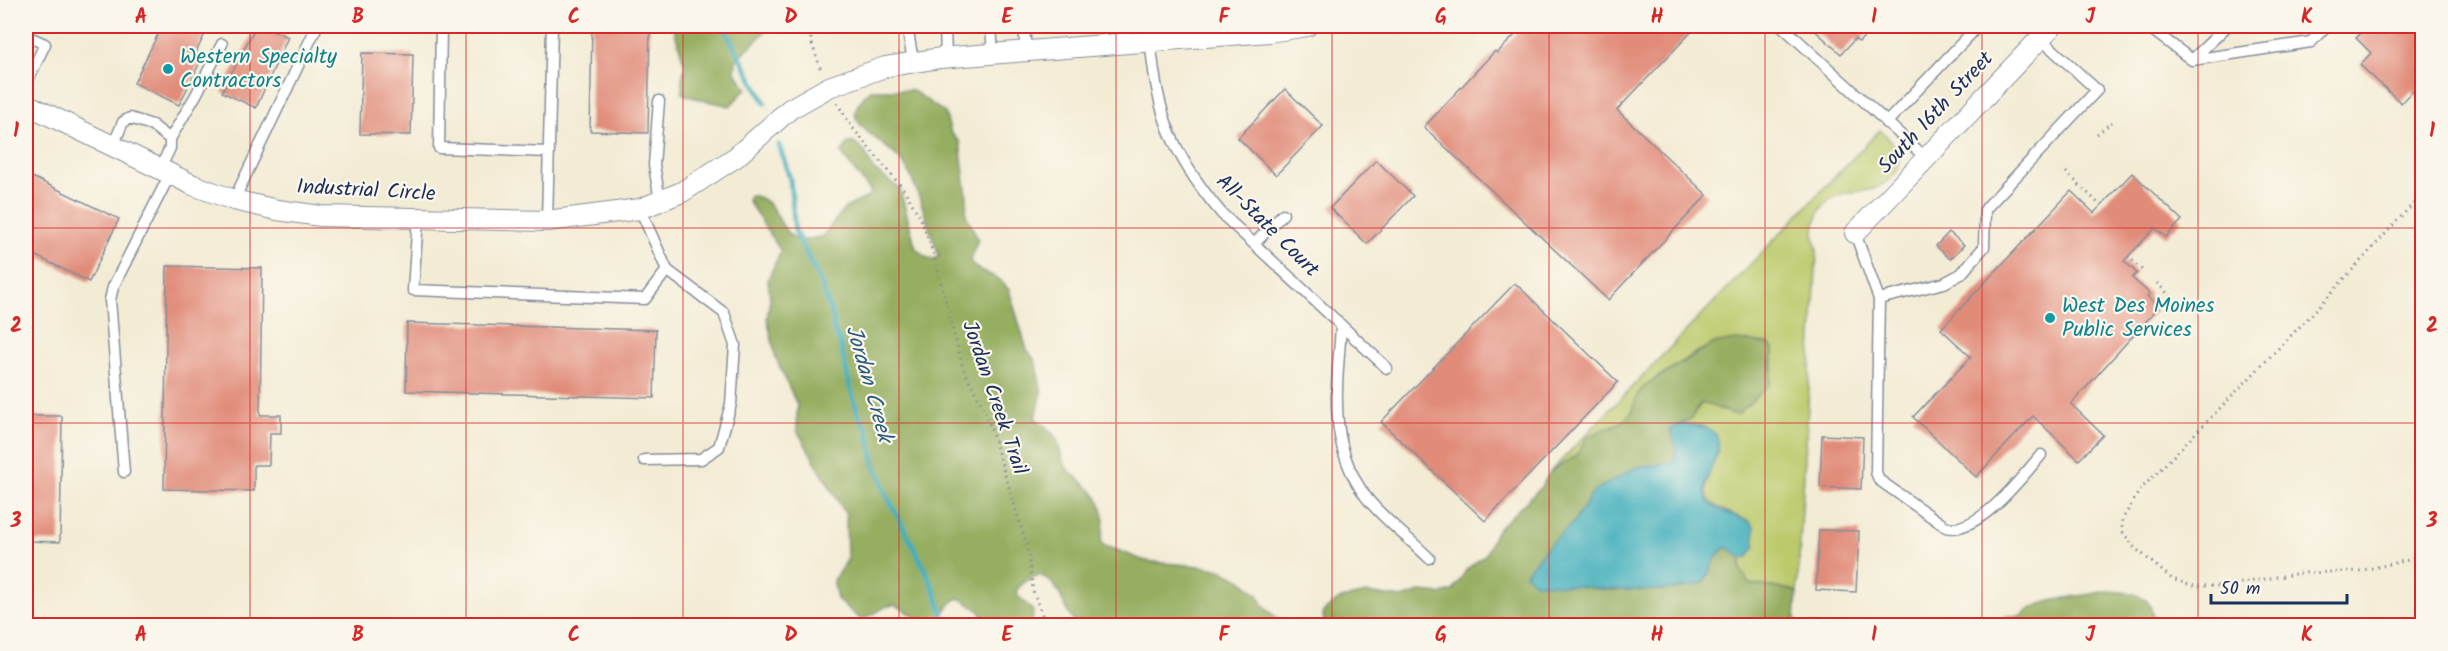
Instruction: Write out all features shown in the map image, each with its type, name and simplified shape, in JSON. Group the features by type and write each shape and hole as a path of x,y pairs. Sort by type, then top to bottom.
{"street":[{"name":"Industrial Circle","path":"26,104 165,172 234,200 321,216 547,221 640,209 660,201 710,176 790,109 862,74 913,61 1026,52 1150,33 1307,26"},
{"name":"South 16th Street","path":"1855,233 2046,32"}],"lane":[{"path":"234,200 317,26"},
{"path":"441,26 439,147 549,152"},
{"path":"547,221 552,26"},
{"path":"907,26 913,61"},
{"path":"945,26 946,57"},
{"path":"991,26 993,54"},
{"path":"1024,26 1026,52"},
{"path":"1782,26 1927,159"},
{"path":"1886,123 1978,26"},
{"path":"2147,26 2192,60 2311,42 2326,26"},
{"path":"2192,60 2227,26"},
{"path":"1879,298 1944,283 1961,274 1984,248 1985,210 2097,90 2046,32"},
{"name":"All-State Court","path":"1150,33 1156,91 1165,126 1180,157 1199,187 1254,244 1387,368"},
{"path":"26,84 45,44 29,37"},
{"path":"124,472 110,300 113,287 165,172 170,139 222,44"},
{"path":"659,101 654,165 660,201"},
{"path":"113,146 123,122 130,118 152,125 164,132 170,139"},
{"path":"640,209 668,270 724,313 735,345 731,405 719,447 701,459 644,460"},
{"path":"1254,244 1283,214"},
{"path":"418,218 413,290 645,299 668,270"},
{"path":"1855,233 1879,298 1876,472 1879,480 1946,527 1954,529 1992,510 2041,455"},
{"path":"1341,327 1337,392 1340,446 1366,497 1429,558"}],"path":[{"path":"810,26 811,41 824,76"},
{"name":"Jordan Creek Trail","path":"835,99 852,127 905,191 921,219 933,253 963,368 986,413 1027,546 1033,590 1046,626"},
{"path":"2097,134 2112,122"},
{"path":"2066,172 2101,206"},
{"path":"2422,194 2313,314 2140,490 2122,520 2122,531 2134,547 2172,579 2194,586 2223,586 2301,573 2359,571 2422,557"},
{"path":"2128,256 2144,272"},
{"path":"2157,283 2180,305"}],"green space":[{"path":"673,26 771,26 736,60 735,72 747,88 730,106 693,98 682,93 685,66"},
{"path":"871,90 912,90 945,113 951,133 960,142 967,198 966,215 978,239 970,261 974,267 999,279 1009,290 1027,350 1035,360 1042,393 1035,418 1055,436 1067,469 1099,500 1104,522 1101,540 1104,546 1147,561 1206,567 1233,575 1246,583 1258,595 1267,610 1285,625 1077,625 1053,584 1039,575 1027,580 1017,589 1018,596 1033,611 1032,625 987,625 980,611 960,598 951,603 939,620 929,625 896,605 891,605 860,619 837,599 833,580 847,561 846,515 797,430 797,405 776,358 767,318 770,299 768,279 781,251 748,201 750,195 767,202 785,230 798,240 822,237 845,208 868,197 871,192 841,153 848,143 854,143 865,152 873,169 900,189 916,249 928,258 935,259 939,255 917,190 907,169 895,155 859,123 856,117 855,113 862,98"},
{"path":"1880,130 1898,154 1897,170 1892,177 1873,189 1845,193 1828,201 1818,215 1815,224 1817,251 1797,593 1792,590 1749,584 1744,578 1741,566 1742,558 1748,557 1750,522 1722,509 1708,498 1707,481 1719,451 1704,426 1682,424 1691,418 1702,403 1715,405 1732,414 1773,370 1773,349 1769,344 1713,344 1695,353 1647,384 1638,394 1632,412 1624,421 1589,436 1576,456 1551,471"},
{"path":"1736,340 1769,344 1773,349 1770,384 1738,414 1701,403 1691,418 1670,429 1676,447 1675,460 1669,463 1637,467 1594,491 1574,522 1546,548 1582,585 1592,588 1642,590 1679,588 1703,583 1719,553 1727,547 1742,558 1740,568 1749,584 1792,590 1797,593 1795,620 1800,624 1817,625 1324,626 1323,612 1338,600 1366,593 1402,598 1420,592 1441,594 1453,591 1467,569 1486,554 1496,531 1541,487 1551,471 1576,456 1588,436 1624,421 1632,412 1638,394 1647,384 1713,344"},
{"path":"2107,591 2136,594 2146,600 2155,623 2151,626 1989,625 2007,616 2021,616 2030,609 2050,601"}],"water":[{"path":"1682,424 1704,427 1715,434 1719,443 1705,491 1712,505 1750,522 1754,527 1755,546 1748,557 1742,558 1727,547 1716,558 1703,583 1664,590 1620,590 1535,583 1525,574 1546,548 1574,522 1594,491 1637,467 1669,463 1675,460 1676,447 1670,429"}],"building":[{"name":"Western Specialty Contractors","path":"162,26 196,26 207,30 196,52 203,56 179,105 134,83"},
{"path":"256,26 264,26 288,37 256,108 222,92"},
{"path":"592,26 650,26 648,133 590,131"},
{"path":"1524,26 1697,26 1617,110 1707,195 1608,300 1424,127 1495,51 1497,53"},
{"path":"1810,26 1874,26 1859,42 1855,39 1841,54"},
{"path":"2368,26 2422,26 2422,102 2412,91 2401,103 2360,65 2371,53 2356,38"},
{"path":"362,53 413,54 411,135 360,134"},
{"path":"1285,89 1323,126 1276,175 1238,138"},
{"path":"1376,160 1413,196 1367,244 1330,208"},
{"name":"West Des Moines Public Services","path":"2132,173 2182,220 2166,237 2155,228 2124,261 2137,273 2132,278 2150,294 2147,296 2159,307 2071,404 2103,435 2079,460 2033,416 1976,477 1913,417 1971,357 1941,329 2071,191 2094,213"},
{"path":"26,174 119,219 89,282 26,251"},
{"path":"1949,232 1964,245 1950,259 1936,246"},
{"path":"167,266 262,268 260,415 281,415 281,433 270,433 269,465 254,465 254,491 164,489"},
{"path":"1515,283 1618,382 1485,521 1381,422"},
{"path":"407,323 656,330 654,398 406,391"},
{"path":"26,416 62,416 60,542 26,541"},
{"path":"1822,435 1863,437 1861,489 1820,487"},
{"path":"1819,530 1859,531 1856,592 1816,590"}],"waterway":[{"name":"Jordan Creek","path":"723,26 765,103"},
{"name":"Jordan Creek","path":"779,145 790,179 795,231 821,284 834,321 833,330 839,339 859,416 868,431 875,468 927,573 946,626"}],"place":[{"name":"Western Specialty Contractors","path":"168,69"},
{"name":"West Des Moines Public Services","path":"2050,318"}]}
